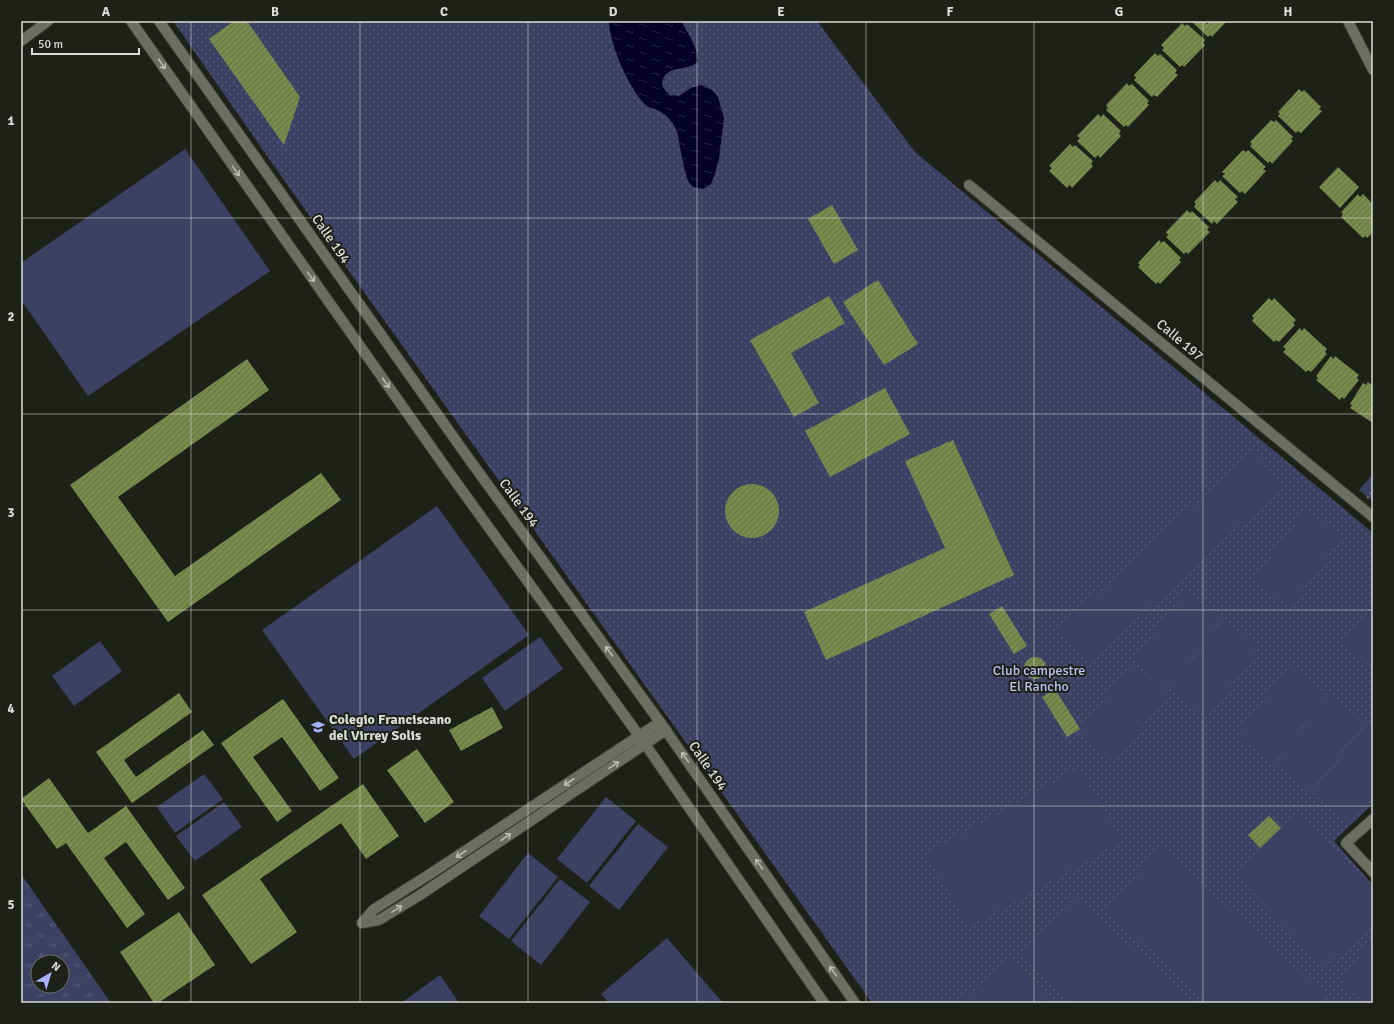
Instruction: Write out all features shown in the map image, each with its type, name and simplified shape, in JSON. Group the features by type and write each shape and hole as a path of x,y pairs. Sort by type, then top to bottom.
{"street":[{"path":"21,41 48,21"},
{"path":"131,21 443,464 642,740 824,1003"},
{"name":"Calle 194","path":"158,21 470,460 663,726 855,1003"},
{"path":"1348,21 1373,70"},
{"name":"Calle 197","path":"969,185 1373,517"},
{"path":"642,740 372,910 362,923 379,920 420,895 663,726"},
{"path":"1373,819 1346,843 1373,872"}],"path":[{"path":"1364,500 1373,490"}],"green space":[{"name":"Club campestre El Rancho","path":"173,21 817,21 915,152 1373,533 1373,804 1334,841 1373,885 1373,1003 872,1003 279,173"},
{"path":"185,149 270,271 88,396 21,300 21,263"},
{"path":"1253,452 1283,485 1088,663 1058,630"},
{"path":"1373,474 1373,501 1359,490"},
{"path":"437,506 529,635 354,759 262,630"},
{"path":"1306,510 1342,537 1290,607 1254,580"},
{"path":"1186,591 1222,619 1170,689 1134,662"},
{"path":"1373,607 1373,667 1343,644"},
{"path":"1224,620 1260,647 1207,717 1171,690"},
{"path":"540,637 563,669 505,711 482,678"},
{"path":"100,641 122,671 74,706 52,676"},
{"path":"1132,664 1168,691 1115,761 1079,734"},
{"path":"1290,666 1326,693 1273,763 1237,736"},
{"path":"1327,694 1363,721 1310,791 1275,764"},
{"path":"1367,725 1373,729 1373,792 1350,822 1314,795"},
{"path":"1079,768 1121,841 969,927 927,854"},
{"path":"204,774 223,799 175,833 157,807"},
{"path":"606,797 636,821 587,883 557,859"},
{"path":"224,802 242,827 195,861 176,836"},
{"path":"1299,815 1373,892 1373,921 1325,967 1236,875"},
{"path":"638,824 668,847 619,910 589,886"},
{"path":"1161,848 1327,996 1321,1003 1210,1003 1106,910"},
{"path":"528,853 558,877 509,939 479,916"},
{"path":"21,874 111,1003 21,1003"},
{"path":"560,879 590,902 541,965 511,941"},
{"path":"1074,897 1195,1003 1073,1003 1021,957"},
{"path":"1373,936 1373,1003 1367,1003 1340,985"},
{"path":"667,938 723,1003 609,1003 601,994"},
{"path":"1011,958 1047,998 1041,1003 959,1003"},
{"path":"440,975 459,1003 401,1003"}],"water":[{"path":"609,21 681,21 689,35 696,50 698,61 690,66 670,71 666,74 662,84 670,95 679,96 691,88 701,85 711,89 718,97 724,118 719,159 711,184 703,189 694,187 689,182 677,131 672,122 665,115 647,106 634,90 617,54"}],"building":[{"path":"234,21 247,21 300,97 284,145 209,39"},
{"path":"1191,21 1204,21 1207,24 1210,21 1227,21 1212,37 1210,35 1208,37"},
{"path":"1182,23 1185,26 1187,24 1205,40 1203,43 1205,45 1184,67 1182,65 1180,67 1162,50 1164,48 1161,45"},
{"path":"1155,53 1158,56 1160,54 1177,70 1175,73 1178,75 1157,97 1154,95 1152,97 1134,80 1136,78 1134,75"},
{"path":"1127,83 1129,86 1132,84 1149,101 1147,103 1149,105 1128,127 1126,125 1124,127 1106,110 1108,108 1106,105"},
{"path":"1299,89 1302,92 1304,90 1321,107 1319,109 1322,111 1301,133 1298,131 1296,133 1278,116 1280,114 1278,112"},
{"path":"1098,114 1101,117 1103,114 1121,131 1119,133 1121,136 1100,158 1098,155 1095,158 1077,141 1080,138 1077,136"},
{"path":"1271,120 1274,122 1276,120 1293,137 1291,139 1293,141 1272,164 1270,161 1268,163 1250,146 1252,144 1250,142"},
{"path":"1070,144 1073,147 1075,145 1093,161 1091,164 1093,166 1072,188 1070,185 1067,188 1049,171 1052,168 1049,166"},
{"path":"1243,150 1246,152 1248,150 1266,167 1263,169 1266,171 1245,194 1242,191 1240,193 1222,176 1225,174 1222,172"},
{"path":"1338,167 1359,187 1340,208 1319,187"},
{"path":"1215,180 1218,183 1220,180 1238,197 1235,199 1238,202 1217,224 1214,221 1212,224 1194,207 1196,204 1194,202"},
{"path":"1358,194 1360,197 1363,194 1373,204 1373,232 1367,238 1365,236 1363,238 1341,217 1343,214 1341,212"},
{"path":"832,205 858,250 834,264 808,219"},
{"path":"1187,210 1190,213 1192,211 1209,227 1207,230 1210,232 1188,254 1186,252 1184,254 1166,237 1168,235 1166,232"},
{"path":"1159,240 1161,243 1164,241 1181,258 1179,260 1181,262 1160,284 1158,282 1156,284 1138,267 1140,265 1138,263"},
{"path":"878,280 918,344 884,365 843,302"},
{"path":"829,296 845,323 791,353 819,403 794,417 750,340"},
{"path":"1269,298 1272,301 1274,298 1296,320 1293,323 1295,325 1279,342 1276,340 1274,342 1252,321 1254,318 1252,316"},
{"path":"1300,328 1302,331 1304,328 1327,349 1325,352 1327,354 1311,372 1308,370 1306,372 1283,352 1286,349 1283,347"},
{"path":"1331,356 1333,359 1335,356 1359,375 1357,378 1359,380 1344,399 1342,397 1340,400 1316,380 1318,378 1316,376"},
{"path":"247,359 269,390 118,497 175,576 321,473 341,500 168,622 70,485"},
{"path":"1368,382 1373,386 1373,423 1350,408 1352,405 1350,404 1363,383 1366,385"},
{"path":"885,388 910,434 830,477 805,431"},
{"path":"953,440 1014,575 826,660 804,612 945,548 905,461"},
{"path":"752,484 762,486 771,492 777,501 779,511 777,521 771,530 762,536 752,538 742,536 733,530 727,521 725,511 727,501 733,492 742,486"},
{"path":"1002,606 1027,646 1014,654 989,614"},
{"path":"1035,657 1043,660 1046,668 1043,676 1035,679 1027,676 1024,668 1027,660"},
{"path":"1055,689 1080,729 1067,737 1042,697"},
{"path":"179,693 192,712 124,760 136,777 203,730 214,745 132,803 96,752"},
{"path":"283,699 339,778 320,791 282,737 253,757 292,811 277,822 221,743"},
{"path":"492,707 503,728 461,751 449,730"},
{"path":"417,749 454,802 425,823 387,770"},
{"path":"49,778 88,833 126,806 185,888 168,900 126,842 104,858 145,914 127,928 66,843 57,849 21,799"},
{"path":"363,784 399,836 366,859 341,823 260,879 297,932 251,964 202,895"},
{"path":"1269,816 1281,828 1260,848 1248,835"},
{"path":"179,912 215,965 158,1003 154,1003 120,952"}],"place":[{"name":"Colegio Franciscano del Virrey Solis","path":"318,727"}]}
